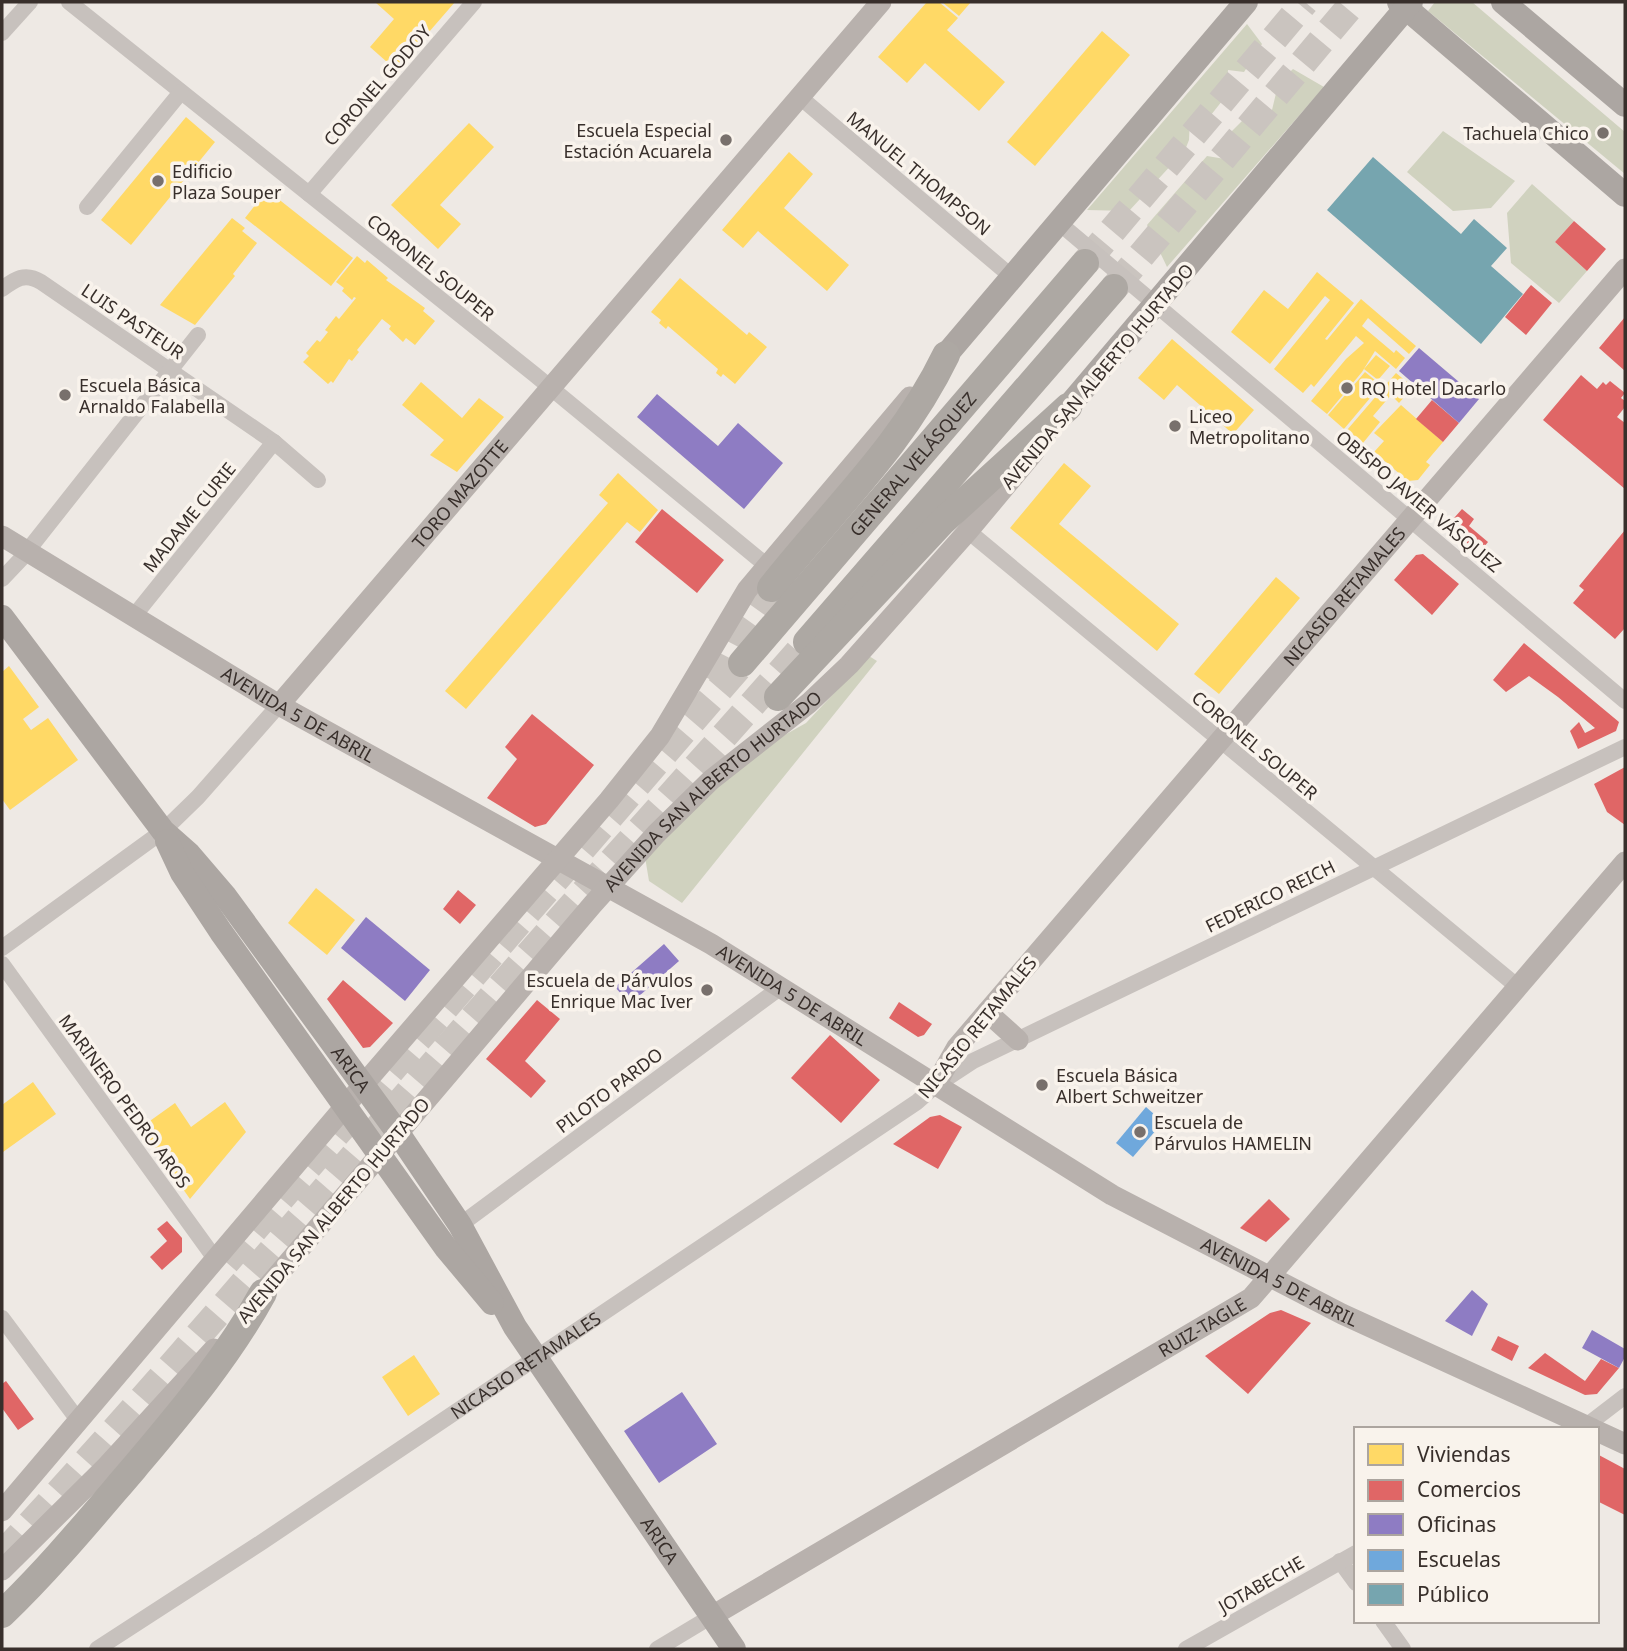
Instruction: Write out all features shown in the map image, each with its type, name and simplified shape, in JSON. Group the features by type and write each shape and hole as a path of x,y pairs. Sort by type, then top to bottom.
{"highway":[{"name":"GENERAL VELÁSQUEZ","path":"742,663 1085,263"},
{"name":"GENERAL VELÁSQUEZ","path":"807,642 1114,288"},
{"path":"769,577 900,434 946,355"},
{"path":"778,697 942,522 1068,407"},
{"path":"2,1614 80,1532 197,1392 237,1338 263,1293"}],"main road":[{"path":"946,355 1246,2"},
{"path":"1503,2 1520,11 1625,105"},
{"path":"1405,4 1625,195"},
{"name":"AVENIDA SAN ALBERTO HURTADO","path":"1068,407 1405,4"},
{"name":"ARICA","path":"2,617 163,831 191,888 446,1248 515,1327 734,1649"},
{"name":"ARICA","path":"163,831 189,854 225,896 364,1084 460,1224 515,1327"}],"street":[{"path":"2,33 30,2"},
{"name":"CORONEL SOUPER","path":"69,2 551,388 769,577"},
{"name":"CORONEL GODOY","path":"309,194 474,2"},
{"name":"TORO MAZOTTE","path":"2,948 163,831 198,797 881,2"},
{"path":"88,207 181,92"},
{"name":"MANUEL THOMPSON","path":"801,98 1012,277"},
{"name":"OBISPO JAVIER VÁSQUEZ","path":"1058,222 1625,701"},
{"name":"NICASIO RETAMALES","path":"97,1649 262,1542 917,1102 935,1086 951,1056 987,1012 1625,269"},
{"name":"LUIS PASTEUR","path":"2,289 17,278 24,277 41,282 274,442 318,480"},
{"path":"2,579 198,335"},
{"name":"AVENIDA SAN ALBERTO HURTADO","path":"2,1570 138,1433 263,1293 608,887 688,800 809,703 849,666 968,531 1068,407"},
{"name":"MADAME CURIE","path":"134,616 274,442"},
{"name":"CORONEL SOUPER","path":"968,531 1518,987"},
{"name":"AVENIDA 5 DE ABRIL","path":"2,536 279,705 711,944 1112,1195 1342,1314 1586,1427"},
{"path":"2,1510 364,1084 610,800 660,736 728,618 769,577"},
{"name":"FEDERICO REICH","path":"935,1086 973,1061 1625,747"},
{"name":"RUIZ-TAGLE","path":"657,1649 1251,1298 1625,862"},
{"name":"MARINERO PEDRO AROS","path":"2,964 216,1260"},
{"name":"PILOTO PARDO","path":"460,1224 782,987"},
{"path":"987,1012 1018,1040"},
{"path":"2,1318 78,1420"},
{"path":"1592,1427 1625,1396"},
{"name":"AVENIDA 5 DE ABRIL","path":"1599,1433 1625,1444"},
{"name":"JOTABECHE","path":"1186,1649 1354,1554"},
{"path":"1340,1561 1354,1580"},
{"path":"1384,1623 1404,1649"}],"green space":[{"path":"1435,2 1472,2 1625,132 1625,174 1428,11"},
{"path":"1247,24 1262,44 1244,72 1228,70 1226,96 1207,120 1190,118 1189,140 1185,150 1129,211 1087,210"},
{"path":"1293,69 1324,87 1167,267 1147,225 1207,156 1225,159 1227,136 1254,109 1272,110 1277,89 1273,88"},
{"path":"1443,131 1515,181 1491,208 1453,211 1407,172"},
{"path":"1532,184 1574,221 1555,242 1587,271 1559,303 1511,263 1507,213"},
{"path":"869,656 877,661 682,903 649,881 645,857 673,824 774,741 806,723"}],"building: Viviendas":[{"path":"375,2 455,2 396,70 370,47 394,19"},
{"path":"927,2 939,2 958,18 947,30 1005,82 979,111 925,63 907,83 878,57"},
{"path":"942,2 971,2 959,16"},
{"path":"1102,31 1130,55 1035,166 1007,142"},
{"name":"Edificio Plaza Souper","path":"186,117 215,142 131,245 101,220"},
{"path":"469,123 494,147 440,205 461,224 438,249 391,205"},
{"path":"789,152 813,174 784,208 849,265 827,291 758,231 743,248 722,230"},
{"path":"267,190 353,258 331,286 245,218"},
{"path":"232,218 245,228 242,231 257,243 233,274 235,276 195,325 160,305"},
{"path":"357,256 365,263 367,260 388,278 386,280 425,308 423,311 435,321 415,345 406,338 403,342 382,319 357,350 359,352 352,361 349,359 333,383 331,381 328,384 303,362 309,356 306,353 328,332 325,330 336,316 339,319 356,298 352,300 336,282"},
{"path":"1317,272 1354,303 1325,339 1327,340 1361,299 1416,346 1409,354 1368,318 1362,326 1394,353 1396,350 1405,358 1396,369 1375,351 1362,372 1327,414 1311,401 1346,359 1364,343 1356,336 1314,387 1311,384 1303,393 1274,369 1330,300 1325,296 1270,364 1231,332 1264,290 1288,309"},
{"path":"680,278 747,335 749,332 767,347 735,384 723,374 721,377 716,373 718,369 668,326 666,329 659,323 661,320 651,312"},
{"path":"1172,339 1254,410 1233,434 1177,385 1164,400 1138,378"},
{"path":"1376,355 1390,366 1378,380 1364,369"},
{"path":"1365,372 1381,385 1344,429 1328,415"},
{"path":"1396,373 1413,387 1399,403 1391,395 1373,416 1380,422 1363,443 1347,430"},
{"path":"421,382 462,418 479,398 504,417 457,472 430,455 444,440 402,405"},
{"path":"1401,405 1443,442 1426,462 1430,465 1418,480 1408,481 1374,452 1384,441 1374,433"},
{"path":"1064,463 1091,486 1059,524 1179,624 1157,651 1010,528"},
{"path":"618,473 658,510 640,532 627,522 466,709 445,691 608,503 599,495"},
{"path":"1276,577 1300,598 1219,694 1194,674"},
{"path":"9,666 39,707 23,719 31,730 48,718 78,760 10,810 2,799 2,672"},
{"path":"316,888 355,920 327,955 288,923"},
{"path":"33,1082 56,1114 3,1152 2,1105"},
{"path":"225,1102 246,1132 190,1199 140,1128 175,1103 191,1127"},
{"path":"414,1355 440,1394 408,1416 382,1377"}],"building: Comercios":[{"path":"1574,221 1606,249 1587,271 1555,242"},
{"path":"1531,285 1552,303 1526,335 1505,317"},
{"path":"1625,317 1625,371 1599,348"},
{"path":"1581,375 1597,389 1603,382 1606,385 1610,381 1625,393 1621,398 1625,401 1625,407 1617,417 1625,423 1625,489 1543,420"},
{"path":"1432,400 1459,423 1443,442 1416,419"},
{"path":"662,509 724,560 697,593 635,542"},
{"path":"1462,509 1474,519 1469,526 1488,542 1479,553 1447,526"},
{"path":"1625,530 1625,628 1615,639 1573,603 1584,590 1579,586"},
{"path":"1423,554 1459,584 1432,615 1394,580 1416,555"},
{"path":"1524,643 1619,722 1616,731 1578,749 1570,731 1579,722 1585,733 1595,728 1558,697 1529,676 1506,692 1493,680"},
{"path":"532,714 594,765 546,824 535,827 487,798 517,759 505,747"},
{"path":"1625,767 1625,825 1607,812 1594,784"},
{"path":"458,890 476,905 460,924 443,909"},
{"path":"343,980 393,1023 370,1047 363,1048 327,999"},
{"path":"537,1000 560,1019 525,1061 546,1081 531,1098 486,1059"},
{"path":"899,1002 932,1024 924,1035 918,1037 889,1018"},
{"path":"830,1035 880,1080 841,1123 791,1078"},
{"path":"940,1115 962,1127 938,1169 893,1144 930,1117"},
{"path":"1269,1199 1290,1219 1266,1242 1240,1228"},
{"path":"167,1221 182,1238 182,1252 162,1270 150,1257 167,1241 157,1229"},
{"path":"1281,1310 1311,1323 1248,1394 1205,1356 1270,1313"},
{"path":"1498,1336 1519,1346 1512,1361 1491,1350"},
{"path":"1545,1353 1585,1381 1601,1359 1619,1368 1597,1394 1585,1395 1528,1368"},
{"path":"6,1381 34,1419 18,1430 2,1408 2,1384"},
{"path":"1599,1455 1625,1469 1625,1515 1599,1502"}],"building: Oficinas":[{"path":"1419,348 1479,399 1459,423 1399,371"},
{"path":"657,394 718,446 738,423 783,463 744,509 637,417"},
{"path":"366,917 430,970 405,1001 341,948"},
{"path":"664,944 679,961 630,1004 615,987"},
{"path":"1472,1290 1488,1304 1472,1336 1445,1321"},
{"path":"1592,1330 1625,1349 1625,1357 1619,1368 1582,1348"},
{"path":"682,1392 717,1444 659,1483 624,1431"}],"building: Escuelas":[{"name":"Escuela de Párvulos HAMELIN","path":"1146,1107 1163,1122 1133,1157 1116,1143"}],"building: Público":[{"path":"1373,157 1461,234 1474,219 1507,248 1491,266 1523,294 1481,344 1327,210"}],"tunnel":[{"path":"1085,263 1305,2"},
{"path":"1114,288 1354,2"},
{"path":"715,682 744,626 771,588"},
{"path":"2,1555 180,1357 512,974 807,642"},
{"path":"226,1262 742,663"}],"place":[{"name":"Tachuela Chico","path":"1603,133"},
{"name":"Escuela Especial Estación Acuarela","path":"726,140"},
{"name":"Edificio Plaza Souper","path":"158,181"},
{"name":"RQ Hotel Dacarlo","path":"1347,388"},
{"name":"Escuela Básica Arnaldo Falabella","path":"65,395"},
{"name":"Liceo Metropolitano","path":"1175,426"},
{"name":"Escuela de Párvulos Enrique Mac Iver","path":"707,990"},
{"name":"Escuela Básica Albert Schweitzer","path":"1042,1085"},
{"name":"Escuela de Párvulos HAMELIN","path":"1140,1132"}]}
